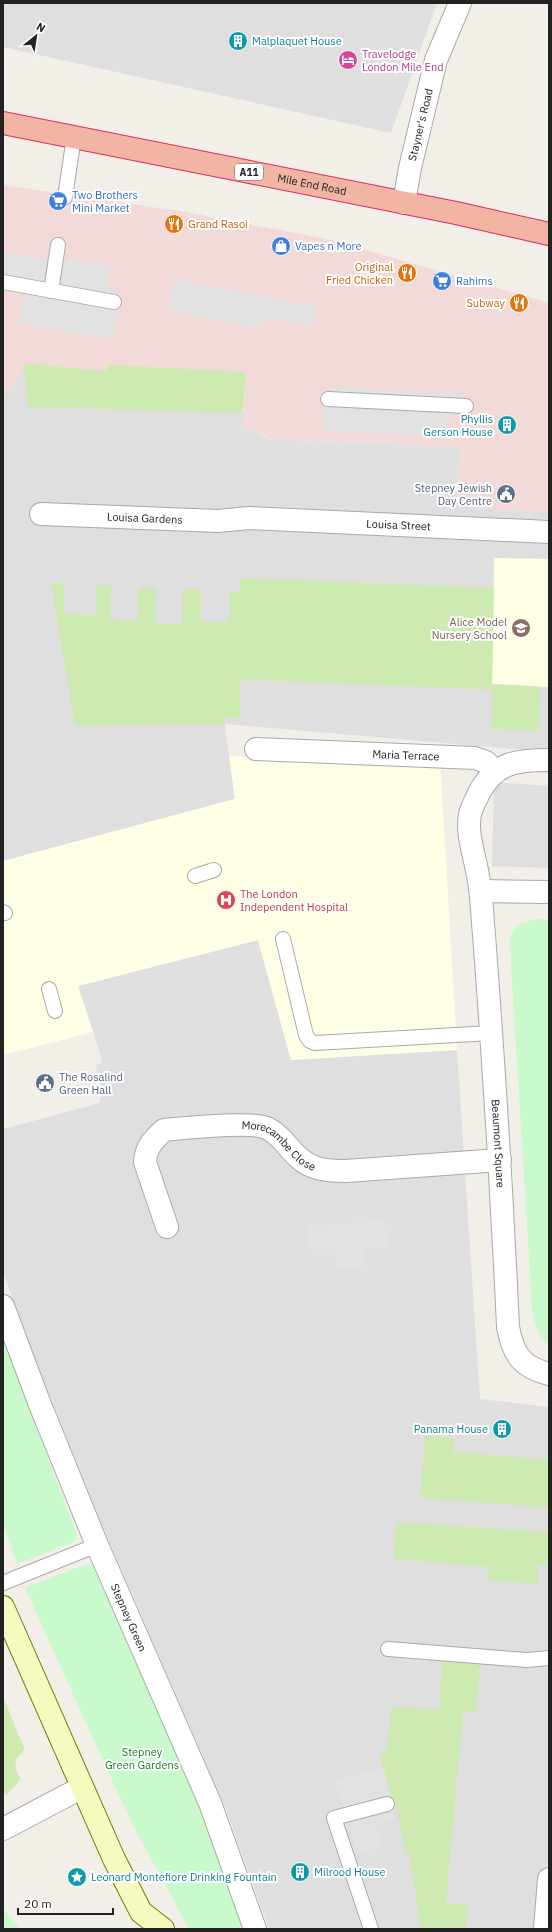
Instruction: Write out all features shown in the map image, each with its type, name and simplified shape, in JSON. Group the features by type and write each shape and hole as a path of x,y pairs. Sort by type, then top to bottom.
{"highway":[{"name":"Mile End Road","path":"3,123 404,203 549,234"}],"main road":[{"path":"3,1607 140,1920 163,1929"}],"street":[{"name":"Stayner's Road","path":"404,203 410,168 436,60 460,3"},
{"name":"Louisa Gardens","path":"41,514 218,521 249,518"},
{"name":"Louisa Street","path":"249,518 549,532"},
{"name":"Maria Terrace","path":"256,749 475,758 486,762 495,771"},
{"path":"495,771 509,764 530,760 549,760"},
{"name":"Beaumont Square","path":"495,771 482,788 470,814 470,836 481,891 500,1160 508,1327 511,1344 521,1361 534,1370 549,1374"},
{"path":"481,891 549,892"},
{"name":"Morecambe Close","path":"167,1227 145,1162 146,1152 153,1140 164,1130 258,1124 278,1135 298,1157 310,1166 327,1171 346,1172 500,1160"},
{"name":"Stepney Green","path":"3,1306 42,1409 97,1545 210,1803 255,1929"},
{"path":"3,1829 81,1788"},
{"path":"545,1929 549,1879"}],"lane":[{"path":"65,197 74,137"},
{"path":"51,291 58,245"},
{"path":"3,282 114,302"},
{"path":"328,399 466,406"},
{"path":"195,876 214,870"},
{"path":"283,939 306,1036 310,1041 316,1043 491,1033"},
{"path":"49,989 55,1011"},
{"path":"3,1583 97,1545"},
{"path":"388,1648 527,1660 549,1658"},
{"path":"371,1929 334,1818 387,1804"}],"shaded area":[{"path":"3,3 437,3 391,133 3,47"},
{"path":"3,185 186,212 332,240 549,303 549,512 456,507 460,447 270,439 254,429 243,428 246,372 108,366 106,371 99,371 25,363 3,402"},
{"path":"3,252 68,263 69,259 110,266 106,289 122,292 113,339 19,323 24,293 3,289"},
{"path":"174,279 317,307 313,327 265,317 261,328 168,310"},
{"path":"3,360 71,369 99,371 106,371 107,365 217,370 254,429 268,439 460,447 456,507 549,512 549,752 225,724 235,799 3,861"},
{"path":"327,387 464,394 464,414 448,415 448,436 323,431"},
{"name":"Alice Model Nursery School","path":"494,558 549,559 549,687 492,684"},
{"name":"The London Independent Hospital","path":"229,756 440,762 457,1050 291,1060 258,940 78,986 93,1032 3,1055 3,861 235,799"},
{"path":"494,782 549,786 549,868 492,866"},
{"path":"258,940 291,1060 457,1050 480,1399 549,1407 549,1929 269,1929 225,1807 95,1509 27,1338 3,1272 3,1129 100,1103 100,1098 104,1096 95,1065 103,1063 78,986"},
{"path":"385,1221 387,1247 362,1248 364,1267 336,1269 334,1249 310,1250 309,1226"},
{"path":"384,1768 396,1820 376,1824 382,1847 357,1853 335,1780"}],"green space":[{"path":"24,363 106,371 107,365 246,372 243,413 28,407"},
{"path":"240,578 494,588 492,684 540,687 539,731 491,729 492,690 239,679 240,718 224,718 225,724 75,726 51,583 65,583 64,614 95,615 96,585 111,585 110,620 137,621 139,587 156,588 155,623 182,624 183,589 201,590 201,622 229,622 230,591 239,592"},
{"path":"536,919 549,919 549,1344 539,1333 532,1308 510,948 510,936 518,924"},
{"path":"3,1339 77,1535 73,1542 17,1564 3,1523"},
{"path":"425,1435 454,1438 453,1452 549,1460 549,1508 420,1498"},
{"path":"396,1522 549,1532 549,1565 539,1564 537,1584 487,1580 488,1567 394,1559"},
{"name":"Stepney Green Gardens","path":"90,1564 93,1567 175,1742 247,1929 189,1929 136,1831 25,1588"},
{"path":"442,1661 480,1664 476,1713 463,1712 446,1903 468,1905 466,1929 421,1929 409,1852 405,1852 396,1802 391,1802 384,1768 382,1769 380,1753 387,1753 391,1707 439,1710"},
{"path":"3,1697 25,1750 16,1760 17,1771 21,1779 7,1795 3,1792"},
{"path":"3,1910 21,1929 3,1929"}],"place":[{"name":"Malplaquet House","path":"238,41"},
{"name":"Travelodge London Mile End","path":"348,60"},
{"name":"Two Brothers Mini Market","path":"58,201"},
{"name":"Grand Rasoi","path":"174,224"},
{"name":"Vapes n More","path":"281,246"},
{"name":"Original Fried Chicken","path":"407,273"},
{"name":"Rahims","path":"442,281"},
{"name":"Subway","path":"519,303"},
{"name":"Phyllis Gerson House","path":"507,425"},
{"name":"Stepney Jewish Day Centre","path":"506,494"},
{"name":"Alice Model Nursery School","path":"521,628"},
{"name":"The London Independent Hospital","path":"226,900"},
{"name":"The Rosalind Green Hall","path":"45,1083"},
{"name":"Panama House","path":"502,1429"},
{"name":"Milrood House","path":"300,1872"},
{"name":"Leonard Montefiore Drinking Fountain","path":"77,1877"}]}
